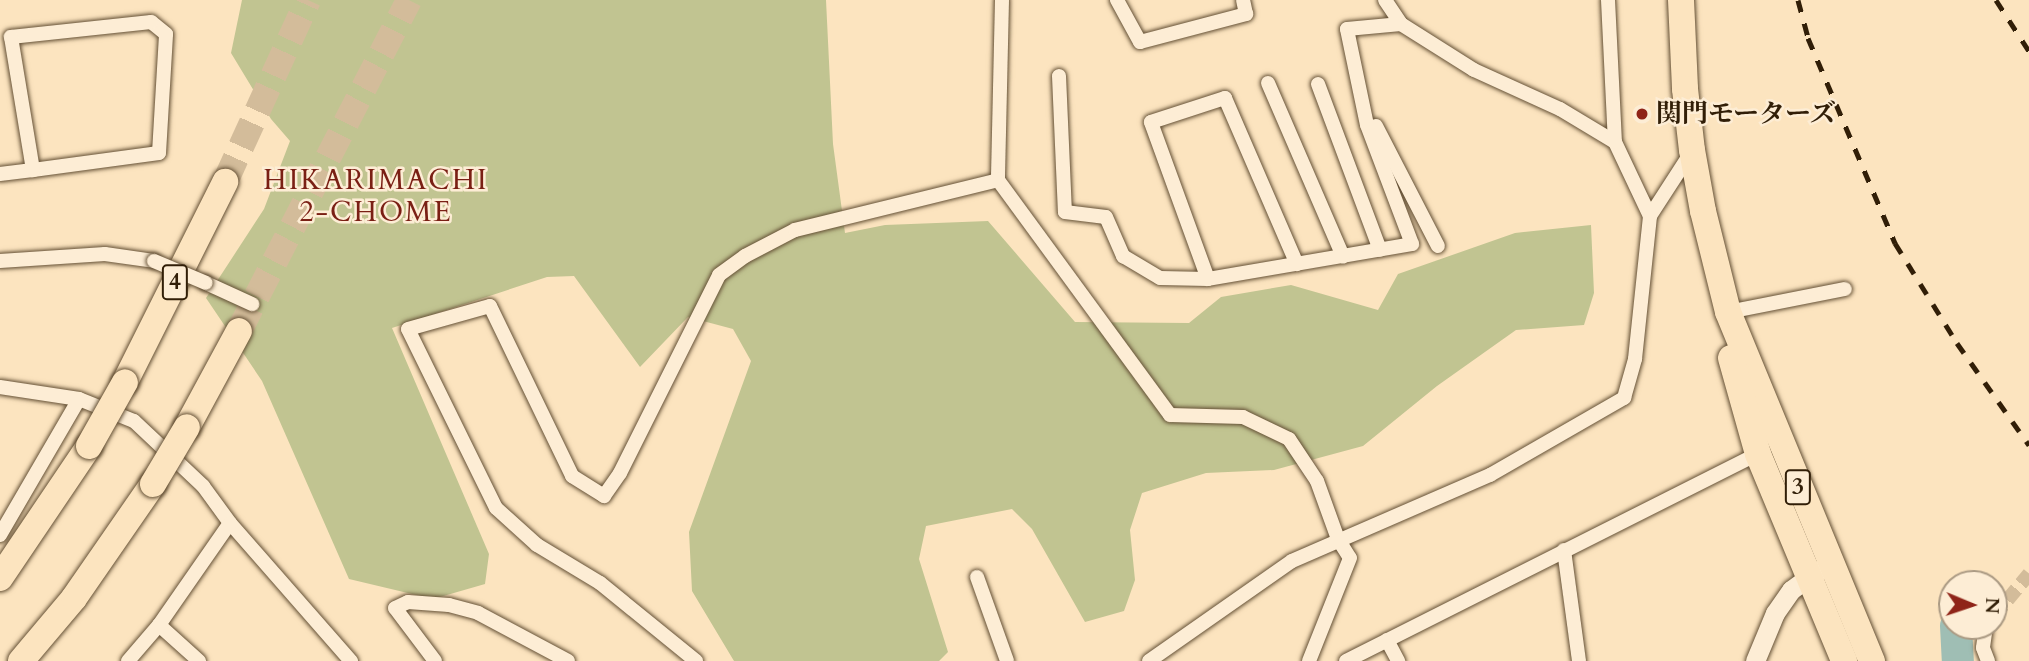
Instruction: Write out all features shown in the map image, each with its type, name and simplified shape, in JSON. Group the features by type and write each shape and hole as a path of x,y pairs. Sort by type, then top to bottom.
{"highway":[{"name":"3","path":"1681,0 1685,89 1703,211 1728,312 1818,571 1844,661"},
{"name":"4","path":"0,578 89,446 125,382 225,182"},
{"name":"3","path":"1728,312 1732,369 1758,453 1818,571 1871,661"},
{"path":"22,661 74,598 153,484 239,331"}],"street":[{"path":"1002,0 998,180 1170,415 1243,417 1289,439 1317,481 1338,539 1350,558 1309,661"},
{"path":"1117,0 1140,42 1246,14 1243,0"},
{"path":"1385,0 1401,24 1474,70 1560,109 1615,142"},
{"path":"1608,0 1615,142 1650,216"},
{"path":"0,174 33,170 159,153 166,34 150,22 11,37 33,170"},
{"path":"1059,76 1065,212 1105,217 1123,256 1160,278 1208,279 1412,244 1367,125 1347,29 1401,24"},
{"path":"1268,83 1342,256"},
{"path":"1318,84 1380,250"},
{"path":"1208,279 1151,122 1225,98 1297,264"},
{"path":"1362,100 1438,246"},
{"path":"1149,661 1292,561 1490,475 1623,398 1635,359 1650,216 1692,150"},
{"path":"696,661 600,583 537,545 496,508 408,329 490,306 572,477 604,496 620,473 719,275 744,256 795,230 998,180"},
{"path":"0,261 105,254 154,261 252,304"},
{"path":"1728,312 1844,289"},
{"path":"0,387 79,399 134,421 203,486 230,523 351,661"},
{"path":"0,535 79,399"},
{"path":"1346,661 1758,453"},
{"path":"128,661 159,625 230,523"},
{"path":"1564,550 1579,661"},
{"path":"1755,661 1776,613 1791,590 1818,571"},
{"path":"977,577 1007,661"},
{"path":"435,661 395,608 408,602 449,605 478,613 568,661"},
{"path":"159,625 199,661"},
{"path":"1388,640 1398,661"},
{"path":"1984,640 1983,648 1988,661"}],"green space":[{"path":"242,0 826,0 833,144 845,233 885,225 988,221 1075,322 1189,323 1221,297 1291,285 1378,310 1398,274 1515,233 1591,225 1594,293 1584,325 1516,330 1437,386 1363,446 1274,470 1206,473 1142,493 1130,530 1135,580 1124,611 1085,622 1032,529 1012,509 926,526 919,559 948,652 939,661 734,661 692,591 689,532 751,361 733,329 688,317 640,367 574,276 547,277 392,328 489,554 485,584 433,599 349,579 262,381 206,298 264,209 290,141 271,119 231,53"}],"waterway":[{"path":"1957,640 1958,661"}],"tunnel":[{"path":"225,182 308,0"},
{"path":"239,331 409,0"},
{"path":"2008,599 2029,574"}],"railway":[{"path":"1798,0 1808,38 1895,243 1957,343 2029,445"},
{"path":"1996,0 2029,51"}],"place":[{"name":"関門モーターズ","path":"1642,114"}],"district":[{"name":"HIKARIMACHI 2-CHOME","path":"376,196"}]}
